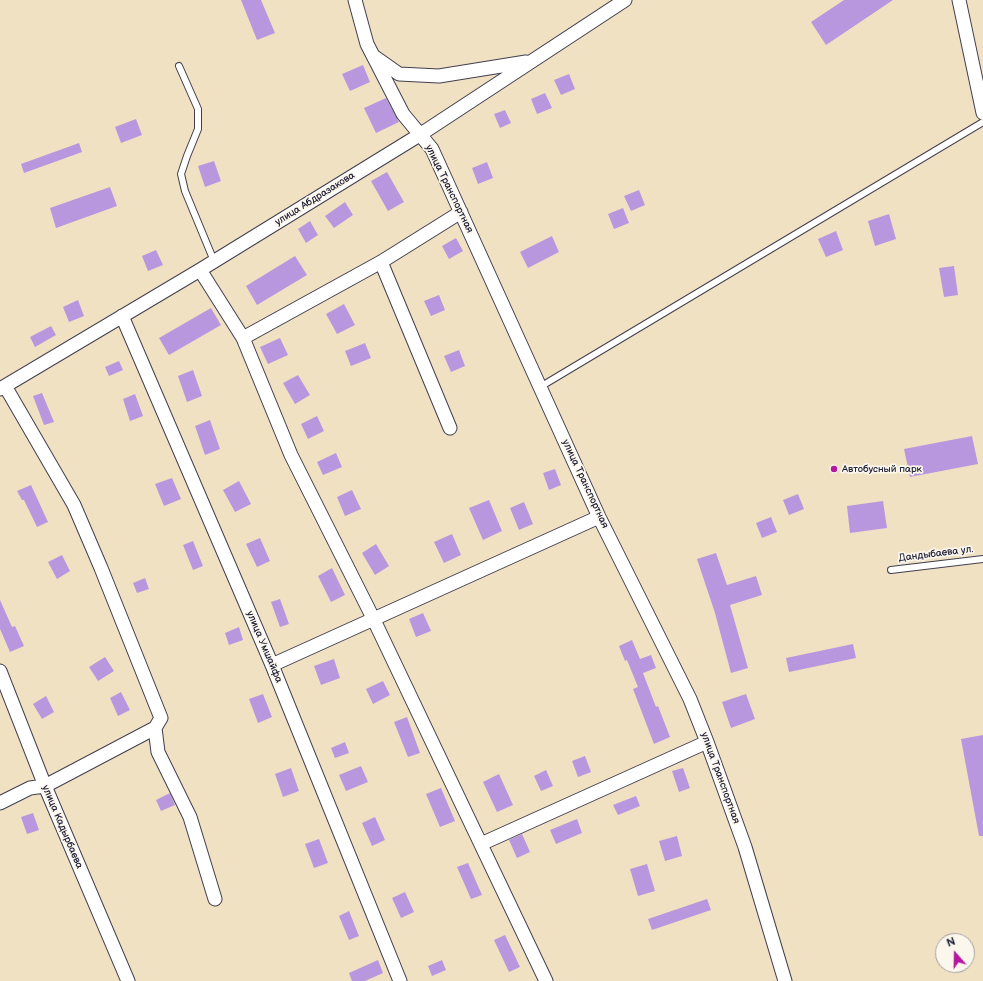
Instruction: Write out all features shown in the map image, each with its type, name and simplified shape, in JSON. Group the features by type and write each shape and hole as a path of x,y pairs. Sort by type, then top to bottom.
{"street":[{"name":"улица Транспортная","path":"355,0 367,44 403,114 432,149 600,517 690,699 745,847 785,981"},
{"name":"улица Абдразакова","path":"2,388 200,270 421,134 625,0"},
{"path":"959,0 978,65 983,113"},
{"path":"373,56 399,74 440,76 531,61"},
{"path":"243,338 381,262 461,212"},
{"path":"381,262 450,428"},
{"path":"200,270 243,338 291,455 373,618 546,981"},
{"name":"улица Умшайфа","path":"122,316 272,665 400,981"},
{"path":"0,803 30,788 45,786 155,728 161,718 74,505 2,388"},
{"path":"272,665 373,618 600,517"},
{"name":"улица Кадырбаева","path":"0,671 45,786 128,981"},
{"path":"155,728 158,752 190,817 215,899"},
{"path":"480,844 707,742"}],"lane":[{"path":"179,66 198,109 198,129 181,174 185,191 214,261"},
{"path":"540,387 983,122"},
{"name":"Дандыбаева ул.","path":"891,570 983,559"}],"building":[{"path":"241,0 261,0 275,33 257,40"},
{"path":"844,0 893,0 826,45 811,22"},
{"path":"363,65 370,82 350,91 342,74"},
{"path":"569,74 575,89 561,95 554,80"},
{"path":"545,93 552,108 537,114 531,99"},
{"path":"386,98 399,122 376,133 364,108"},
{"path":"505,110 511,123 500,128 494,114"},
{"path":"136,119 142,135 121,143 115,127"},
{"path":"79,143 82,152 24,173 21,164"},
{"path":"214,161 221,181 205,187 198,166"},
{"path":"487,162 493,178 478,184 472,168"},
{"path":"387,172 404,202 388,211 371,181"},
{"path":"110,187 117,206 56,228 50,208"},
{"path":"639,190 645,205 631,211 624,196"},
{"path":"345,202 353,215 334,228 325,216"},
{"path":"623,208 629,223 614,229 608,214"},
{"path":"889,214 896,239 875,246 868,221"},
{"path":"310,221 318,235 306,243 298,229"},
{"path":"836,231 843,250 826,257 818,239"},
{"path":"552,236 559,252 528,268 520,252"},
{"path":"456,238 463,251 449,259 442,246"},
{"path":"156,250 163,265 148,271 142,256"},
{"path":"295,256 307,275 257,305 246,286"},
{"path":"954,266 958,295 944,297 939,268"},
{"path":"439,295 445,310 431,316 424,301"},
{"path":"78,300 84,316 69,322 63,307"},
{"path":"344,304 355,325 337,334 326,314"},
{"path":"211,308 221,325 169,355 159,338"},
{"path":"51,326 56,335 35,347 30,337"},
{"path":"280,338 288,355 268,364 260,347"},
{"path":"365,343 371,358 351,366 345,351"},
{"path":"459,350 465,366 451,372 444,356"},
{"path":"119,361 123,370 109,376 105,367"},
{"path":"193,370 202,396 187,402 178,376"},
{"path":"298,375 310,395 295,404 283,383"},
{"path":"42,393 54,422 44,425 33,396"},
{"path":"135,394 143,416 130,421 123,399"},
{"path":"317,416 324,431 308,439 301,424"},
{"path":"210,420 220,449 205,455 195,426"},
{"path":"972,436 978,464 910,477 904,449"},
{"path":"336,453 342,467 323,475 317,462"},
{"path":"555,469 561,485 549,490 543,473"},
{"path":"172,478 181,499 164,506 155,484"},
{"path":"239,481 251,504 235,512 223,490"},
{"path":"31,485 48,522 37,527 24,500 22,500 17,491"},
{"path":"352,490 361,509 345,516 337,497"},
{"path":"798,494 804,509 789,515 783,500"},
{"path":"489,500 502,531 483,540 469,508"},
{"path":"883,501 887,528 850,533 847,506"},
{"path":"524,502 533,524 519,530 510,508"},
{"path":"771,517 777,532 762,538 756,523"},
{"path":"452,534 461,555 444,563 434,542"},
{"path":"260,538 270,561 257,567 246,544"},
{"path":"193,541 203,566 193,570 183,545"},
{"path":"376,544 389,566 375,575 362,553"},
{"path":"716,553 727,585 756,576 762,595 730,605 748,668 731,673 715,613 697,559"},
{"path":"62,555 70,571 57,579 48,562"},
{"path":"332,568 345,595 331,602 318,576"},
{"path":"145,578 149,589 137,593 133,583"},
{"path":"280,599 289,624 280,627 271,602"},
{"path":"0,600 12,627 15,626 24,646 10,652 0,629"},
{"path":"423,613 431,631 416,637 409,619"},
{"path":"239,627 243,640 229,645 225,633"},
{"path":"632,640 640,659 651,655 656,668 643,673 656,707 658,706 670,737 654,744 633,689 638,687 627,660 625,661 619,646"},
{"path":"853,644 856,658 789,672 786,658"},
{"path":"105,657 114,671 98,681 89,667"},
{"path":"334,659 340,678 321,685 314,666"},
{"path":"383,681 390,695 373,704 366,689"},
{"path":"121,692 130,710 118,716 110,698"},
{"path":"263,694 272,717 258,723 249,699"},
{"path":"746,694 755,719 731,728 722,702"},
{"path":"46,696 54,712 42,719 33,704"},
{"path":"407,717 420,753 408,757 394,722"},
{"path":"983,735 983,836 979,836 961,739"},
{"path":"345,742 349,753 335,758 331,748"},
{"path":"585,756 591,772 578,777 572,761"},
{"path":"361,766 368,782 346,791 339,775"},
{"path":"291,768 299,791 283,797 275,774"},
{"path":"683,768 690,788 679,792 672,771"},
{"path":"546,770 553,786 541,791 534,776"},
{"path":"499,774 513,805 497,812 483,782"},
{"path":"441,788 455,821 440,827 426,794"},
{"path":"170,793 175,805 161,811 156,800"},
{"path":"636,796 640,806 618,815 613,805"},
{"path":"33,813 39,830 27,834 21,817"},
{"path":"375,817 385,840 372,846 362,823"},
{"path":"577,819 582,833 556,844 550,830"},
{"path":"522,834 530,852 517,858 509,840"},
{"path":"677,836 682,856 665,861 659,841"},
{"path":"319,839 328,863 314,868 305,844"},
{"path":"468,863 482,895 471,899 457,867"},
{"path":"647,864 655,891 638,896 630,869"},
{"path":"405,892 414,912 401,918 392,898"},
{"path":"707,899 711,910 652,930 648,919"},
{"path":"349,911 359,936 349,940 339,916"},
{"path":"505,935 520,967 509,972 494,940"},
{"path":"378,960 383,973 365,981 352,981 349,973"},
{"path":"442,960 446,970 432,976 428,966"}],"place":[{"name":"Автобусный парк","path":"834,469"}]}
